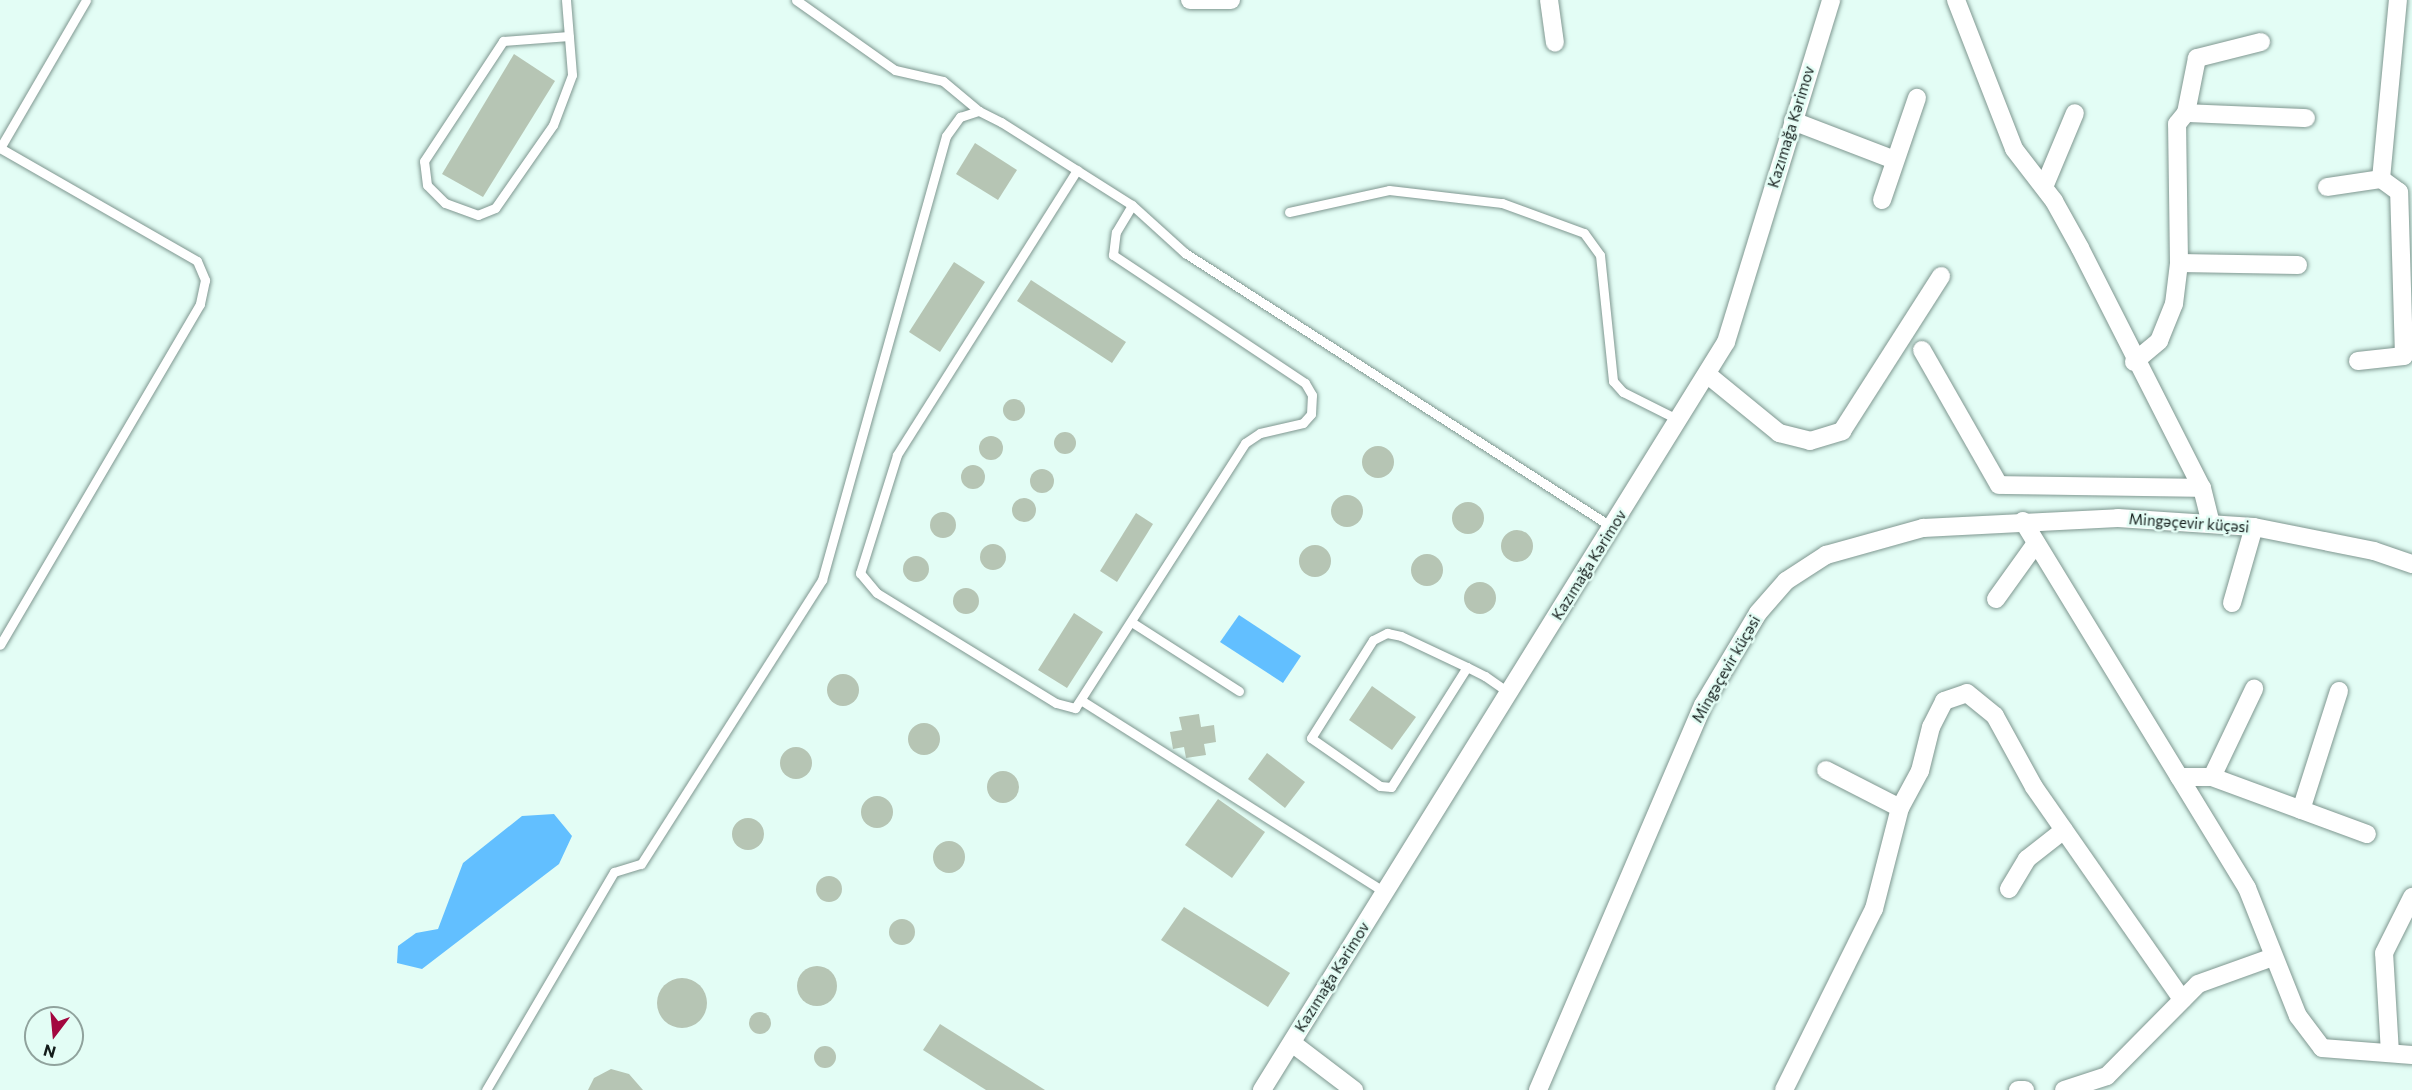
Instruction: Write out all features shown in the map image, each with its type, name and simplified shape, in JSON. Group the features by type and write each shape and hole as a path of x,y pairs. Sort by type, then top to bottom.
{"street":[{"path":"1191,0 1231,0"},
{"path":"1550,0 1555,43"},
{"name":"Kazımağa Kərimov","path":"1262,1090 1708,375 1735,317 1831,0"},
{"path":"1956,0 2014,149 2044,187 2202,488 2211,523"},
{"path":"2381,179 2398,0"},
{"path":"2134,362 2159,341 2168,324 2179,264 2177,124 2186,114 2197,58 2261,42"},
{"path":"1882,200 1892,159 1917,98"},
{"path":"2044,187 2075,113"},
{"path":"2186,114 2306,118"},
{"path":"1793,121 1892,159"},
{"path":"2327,187 2381,179 2399,192 2404,356 2358,361"},
{"path":"2179,264 2298,265"},
{"path":"1708,375 1779,433 1810,441 1842,431 1941,276"},
{"path":"1922,350 1999,485 2202,488"},
{"path":"2023,520 2034,546 2247,888 2298,1016 2322,1048 2412,1055"},
{"name":"Mingəçevir küçəsi","path":"1538,1090 1672,770 1758,613 1786,581 1826,555 1923,528 2023,520 2211,523 2254,527 2374,551 2412,564"},
{"path":"2232,603 2254,527"},
{"path":"1996,599 2034,546"},
{"path":"2212,777 2254,689"},
{"path":"2301,810 2339,691"},
{"path":"1784,1090 1874,909 1900,808 1944,701 1967,693 1995,716 2064,830 2182,999"},
{"path":"1826,770 1900,808"},
{"path":"2179,777 2212,777 2367,834"},
{"path":"2009,889 2027,859 2064,830"},
{"path":"2390,1053 2384,953 2412,897"},
{"path":"2064,1090 2107,1083 2198,984 2273,957"},
{"path":"1292,1043 1354,1090"},
{"path":"2018,1090 2025,1090"}],"lane":[{"path":"0,645 200,304 205,280 197,261 0,148 86,0"},
{"path":"566,0 572,75 553,125 495,208 478,215 445,203 427,185 424,161 503,41 568,36"},
{"path":"796,0 895,70 943,81 980,111 1132,205 1185,253 1613,527"},
{"path":"486,1090 614,872 641,864 822,580 946,136 960,117 980,111"},
{"path":"1077,170 897,455 860,573 877,593 1056,703 1075,708 1084,702 1245,443 1309,420 1312,394 1305,383 1113,255 1116,232 1132,205"},
{"path":"1289,212 1389,190 1502,203 1584,233 1600,255 1613,381 1623,392 1679,420"},
{"path":"1134,623 1239,691"},
{"path":"1467,667 1391,787 1380,786 1311,738 1312,728 1373,640 1387,633 1467,667 1509,693"},
{"path":"1084,702 1385,892"}],"water":[{"path":"1239,615 1301,656 1283,683 1220,642"},
{"path":"554,814 572,836 559,864 422,969 397,963 398,946 416,933 438,929 463,863 522,816"}],"building":[{"path":"514,54 555,81 483,197 442,174"},
{"path":"975,143 1017,170 998,200 956,174"},
{"path":"954,262 985,282 940,352 909,332"},
{"path":"1031,280 1126,342 1112,363 1017,301"},
{"path":"1014,399 1022,402 1025,410 1022,418 1014,421 1006,418 1003,410 1006,402"},
{"path":"1061,432 1069,432 1076,439 1076,447 1069,454 1061,454 1054,447 1054,439"},
{"path":"991,436 996,437 1002,443 1002,453 996,459 991,460 986,459 980,453 979,448 980,443 986,437"},
{"path":"1378,446 1389,451 1394,462 1389,473 1378,478 1367,473 1362,462 1367,451"},
{"path":"973,465 981,469 985,477 981,485 973,489 965,485 961,477 965,469"},
{"path":"1042,469 1050,473 1054,481 1050,489 1042,493 1034,489 1030,481 1034,473"},
{"path":"1347,495 1358,500 1363,511 1358,522 1347,527 1336,522 1331,511 1336,500"},
{"path":"1024,498 1032,502 1036,510 1032,518 1024,522 1016,518 1012,510 1016,502"},
{"path":"1468,502 1479,507 1484,518 1479,529 1468,534 1457,529 1452,518 1457,507"},
{"path":"943,512 952,516 956,525 952,534 943,538 934,534 930,525 934,516"},
{"path":"1136,513 1153,524 1117,582 1100,571"},
{"path":"1517,530 1528,535 1533,546 1528,557 1517,562 1506,557 1501,546 1506,535"},
{"path":"993,544 1002,548 1006,557 1002,566 993,570 984,566 980,557 984,548"},
{"path":"1315,545 1326,550 1331,561 1326,572 1315,577 1304,572 1299,561 1304,550"},
{"path":"1427,554 1438,559 1443,570 1438,581 1427,586 1416,581 1411,570 1416,559"},
{"path":"916,556 925,560 929,569 925,578 916,582 907,578 903,569 907,560"},
{"path":"1480,582 1491,587 1496,598 1491,609 1480,614 1469,609 1464,598 1469,587"},
{"path":"966,588 975,592 979,601 975,610 966,614 957,610 953,601 957,592"},
{"path":"1074,613 1103,632 1067,688 1038,670"},
{"path":"843,674 854,679 859,690 854,701 843,706 832,701 827,690 832,679"},
{"path":"1372,686 1416,717 1392,750 1349,720"},
{"path":"1199,714 1201,727 1214,725 1216,742 1204,744 1206,755 1186,758 1184,747 1173,749 1170,732 1182,730 1179,717"},
{"path":"924,723 935,728 940,739 935,750 924,755 913,750 908,739 913,728"},
{"path":"796,747 807,752 812,763 807,774 796,779 785,774 780,763 785,752"},
{"path":"1267,753 1305,782 1285,808 1248,779"},
{"path":"1003,771 1014,776 1019,787 1014,798 1003,803 992,798 987,787 992,776"},
{"path":"877,796 888,801 893,812 888,823 877,828 866,823 861,812 866,801"},
{"path":"1218,799 1265,832 1232,878 1185,845"},
{"path":"748,818 759,823 764,834 759,845 748,850 737,845 732,834 737,823"},
{"path":"949,841 960,846 965,857 960,868 949,873 938,868 933,857 938,846"},
{"path":"829,876 838,880 842,889 838,898 829,902 820,898 816,889 820,880"},
{"path":"1184,907 1290,973 1268,1007 1161,940"},
{"path":"902,919 911,923 915,932 911,941 902,945 893,941 889,932 893,923"},
{"path":"817,966 831,972 837,986 831,1000 817,1006 803,1000 797,986 803,972"},
{"path":"682,978 691,980 702,989 707,1003 705,1012 696,1023 682,1028 673,1026 662,1017 657,1003 659,994 668,983"},
{"path":"760,1012 768,1015 771,1023 768,1031 760,1034 752,1031 749,1023 752,1015"},
{"path":"940,1024 1045,1090 986,1090 923,1050"},
{"path":"825,1046 833,1049 836,1057 833,1065 825,1068 817,1065 814,1057 817,1049"},
{"path":"611,1069 629,1074 643,1090 588,1090 594,1078"}]}
